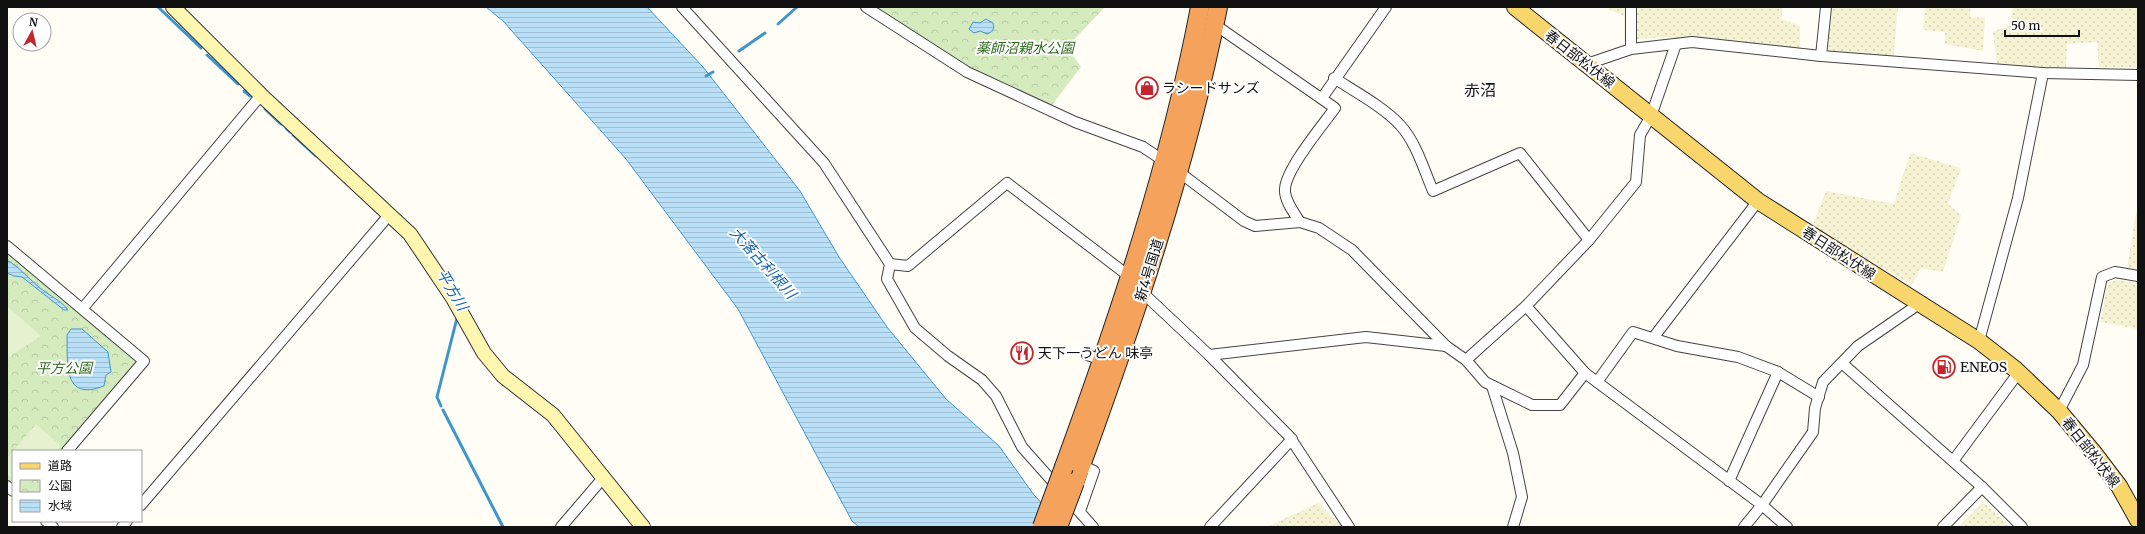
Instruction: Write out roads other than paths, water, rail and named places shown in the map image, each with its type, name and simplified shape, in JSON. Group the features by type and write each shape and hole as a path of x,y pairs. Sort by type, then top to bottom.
{"highway":[{"name":"新4号国道","path":"1058,527 1075,482 1073,466 1095,357 1130,277 1164,161 1197,9"},
{"name":"新4号国道","path":"1042,527 1073,466 1142,292 1179,172 1216,16"}],"main road":[{"name":"春日部松伏線","path":"1515,7 1758,201 1979,341 2019,372 2059,411 2094,453 2119,486 2138,520"}],"street":[{"path":"173,7 261,95 410,234 431,262 484,353 503,376 553,415 643,527"},
{"path":"682,7 824,163 890,264 886,280 915,328 948,356 982,380 996,396 1022,447 1093,527"},
{"path":"866,7 967,72 1075,122 1143,147 1164,161"},
{"path":"1322,98 1334,78 1386,7"},
{"path":"1631,7 1631,49"},
{"path":"1821,56 1826,7"},
{"path":"1216,16 1335,108 1288,175 1284,190 1290,206 1300,222"},
{"path":"1588,64 1631,49 1692,42 1821,56 2043,73 2138,75"},
{"path":"1466,360 1526,306 1589,240 1636,182 1640,135 1651,116 1676,44"},
{"path":"1979,341 2018,198 2043,73"},
{"path":"1334,78 1365,98 1400,124 1408,135 1433,191 1520,153 1589,240"},
{"path":"83,308 261,95"},
{"path":"1179,172 1244,221 1255,226 1300,222 1319,228 1352,250 1446,346 1466,360 1485,382 1492,386 1532,405 1560,405 1585,373"},
{"path":"890,264 908,266 1007,183 1130,277"},
{"path":"1653,338 1758,201"},
{"path":"142,504 390,214"},
{"path":"7,246 83,308 144,361 68,450"},
{"path":"2059,411 2083,365 2102,277 2115,272 2138,276"},
{"path":"1142,292 1209,354 1292,439 1350,527"},
{"path":"1744,527 1762,506 1813,432 1818,397 1823,382 1858,346 1919,304"},
{"path":"1526,306 1585,373 1762,506 1787,527"},
{"path":"1596,382 1633,332 1678,346 1738,357 1778,372 1818,397"},
{"path":"1209,354 1366,337 1446,346"},
{"path":"1842,364 1982,487 2022,527"},
{"path":"1729,481 1778,372"},
{"path":"1952,461 2019,372"},
{"path":"1492,386 1513,453 1522,497 1513,527"},
{"path":"1210,527 1292,439"},
{"path":"1073,466 1094,470 1080,511"},
{"path":"561,527 603,478"},
{"path":"1943,527 1982,487"}],"water":[{"name":"大落古利根川","path":"486,7 647,7 703,67 800,191 839,257 887,327 946,399 999,446 1034,495 1064,527 859,527 852,521 738,309 626,159 503,21"},
{"path":"986,19 994,25 993,30 989,33 987,34 980,31 974,33 969,29 973,22 980,23"},
{"path":"9,261 40,288 64,305 67,310 64,310 22,277 7,273 7,262"},
{"path":"71,329 82,329 108,352 111,372 106,375 104,386 90,390 81,389 74,384 70,377 67,357 67,335"}],"waterway":[{"name":"平方川","path":"158,7 201,48"},
{"path":"778,24 797,7"},
{"path":"739,51 765,33"},
{"name":"平方川","path":"207,55 238,84"},
{"path":"706,76 713,72"},
{"name":"平方川","path":"244,91 250,96"},
{"name":"平方川","path":"265,109 281,124"},
{"name":"平方川","path":"286,128 290,132"},
{"name":"平方川","path":"293,135 316,156"},
{"name":"平方川","path":"441,406 437,397 457,318"},
{"path":"443,410 503,527"}],"place":[{"name":"ラシードサンズ","path":"1147,88"},
{"name":"天下一うどん 味亭","path":"1022,353"},
{"name":"ENEOS","path":"1944,367"}],"district":[{"name":"赤沼","path":"1480,90"}],"park label":[{"name":"薬師沼親水公園","path":"1025,48"},
{"name":"平方公園","path":"64,368"}]}
